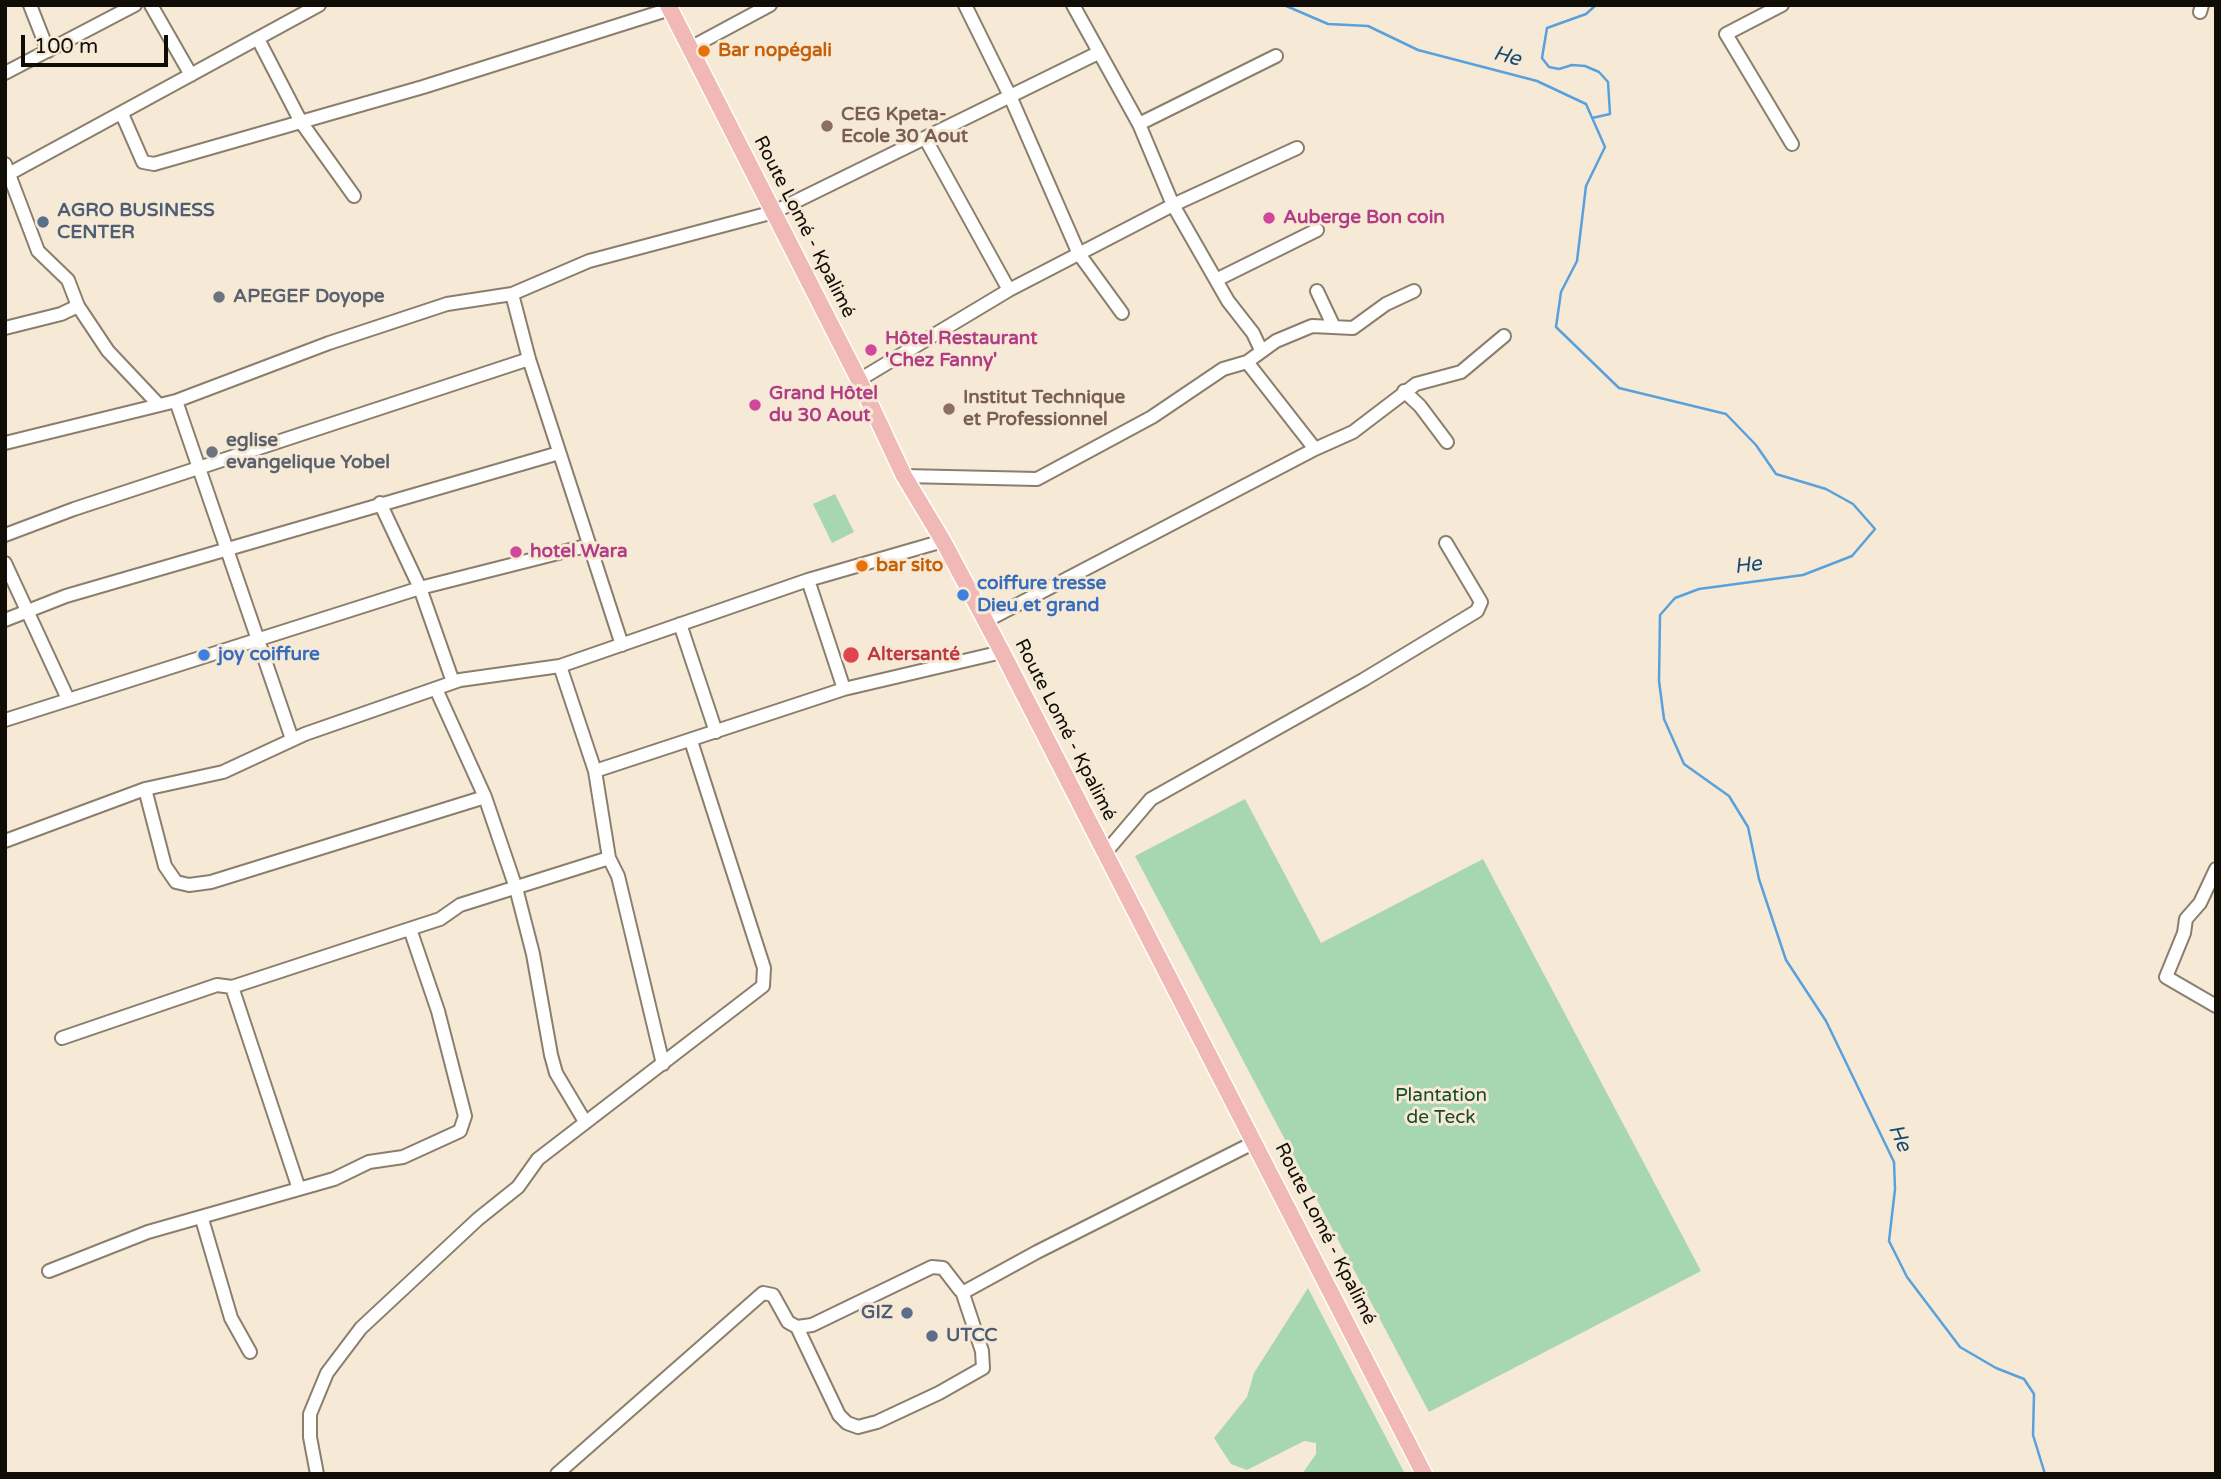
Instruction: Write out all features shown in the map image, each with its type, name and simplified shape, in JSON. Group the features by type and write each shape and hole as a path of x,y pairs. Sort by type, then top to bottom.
{"main road":[{"name":"Route Lomé - Kpalimé","path":"669,7 859,380 904,476 986,621 1424,1474"}],"street":[{"path":"30,5 48,51"},
{"path":"5,73 135,5"},
{"path":"151,5 191,75"},
{"path":"158,404 108,351 78,306 68,280 38,251 7,171 122,114 320,5"},
{"path":"690,48 770,5"},
{"path":"965,5 1010,96 1079,254 1122,313"},
{"path":"1073,5 1139,124 1173,205 1218,279 1228,301 1252,333 1261,351"},
{"path":"1782,5 1726,34 1792,144"},
{"path":"122,114 143,162 148,164 301,122 669,7"},
{"path":"258,39 301,122 354,196"},
{"path":"5,443 176,401 329,343 447,304 512,294 589,261 774,212 1098,53"},
{"path":"1139,124 1276,56"},
{"path":"925,138 1009,290"},
{"path":"859,380 1009,290 1173,205 1297,148"},
{"path":"1218,279 1317,230"},
{"path":"1317,291 1334,327"},
{"path":"904,476 1037,479 1153,417 1223,369 1247,362 1261,351 1311,326 1359,326 1385,304 1413,291"},
{"path":"512,294 529,359 622,645"},
{"path":"5,328 61,314 78,306"},
{"path":"986,621 1315,449 1353,432 1404,391 1425,379 1461,372 1504,336"},
{"path":"5,535 74,509 529,359"},
{"path":"1247,362 1315,449"},
{"path":"1404,391 1420,406 1447,442"},
{"path":"176,401 292,740"},
{"path":"5,620 66,596 559,453"},
{"path":"380,503 421,588 453,682"},
{"path":"5,841 145,789 223,772 292,740 453,682 560,666 808,580 943,541"},
{"path":"1104,853 1151,799 1363,680 1476,611 1480,602 1446,543"},
{"path":"5,720 257,639 324,621 421,588 590,545"},
{"path":"5,563 30,611 68,699"},
{"path":"808,580 844,689"},
{"path":"680,624 716,732"},
{"path":"595,771 844,689 1002,652"},
{"path":"560,666 595,771 609,858 618,876 663,1064"},
{"path":"436,689 485,797 516,888 543,999 556,1073 584,1120"},
{"path":"317,1474 310,1437 310,1414 322,1383 347,1346 383,1306 478,1219 518,1187 538,1159 584,1120 750,999 765,982 764,968 691,741"},
{"path":"145,789 165,866 176,882 189,885 211,882 485,797"},
{"path":"62,1038 217,985 232,987 389,933 410,929 440,919 460,905 609,858"},
{"path":"2216,869 2200,903 2186,919 2184,933 2166,977 2216,1006"},
{"path":"49,1271 148,1233 334,1179 369,1162 403,1157 460,1130 465,1116 438,1010 410,929"},
{"path":"232,987 299,1189"},
{"path":"962,1291 1255,1142"},
{"path":"202,1219 231,1318 250,1352"},
{"path":"557,1474 763,1293 773,1295 788,1322 797,1327 839,1415 847,1423 858,1427 915,1405 983,1368 982,1351 962,1291 943,1268 932,1267 812,1325 797,1327"}],"green space":[{"path":"835,494 854,532 832,543 813,504"},
{"name":"Plantation de Teck","path":"1245,799 1321,943 1483,859 1701,1271 1429,1412 1135,856"},
{"path":"1308,1288 1405,1474 1302,1474 1316,1454 1316,1443 1304,1441 1247,1470 1231,1464 1214,1438 1247,1397 1254,1373"}],"waterway":[{"name":"He","path":"1284,5 1328,24 1368,26 1418,50 1537,81 1586,104 1605,147 1586,186 1577,261 1561,292 1556,327 1619,388 1726,414 1756,445 1776,474 1826,489 1853,504 1875,529 1852,556 1803,575 1699,589 1675,598 1660,615 1659,681 1664,719 1684,764 1729,796 1748,827 1759,879 1786,960 1826,1021 1894,1162 1895,1189 1889,1241 1907,1277 1960,1347 1996,1368 2024,1379 2034,1394 2033,1435 2045,1474"},
{"path":"1592,118 1610,114 1608,82 1599,72 1585,66 1572,65 1559,69 1549,67 1542,58 1547,28 1586,14 1596,5"}],"place":[{"name":"Bar nopégali","path":"704,51"},
{"name":"CEG Kpeta- Ecole 30 Aout","path":"827,126"},
{"name":"Auberge Bon coin","path":"1269,218"},
{"name":"AGRO BUSINESS CENTER","path":"43,222"},
{"name":"APEGEF Doyope","path":"219,297"},
{"name":"Hôtel Restaurant 'Chez Fanny'","path":"871,350"},
{"name":"Grand Hôtel du 30 Aout","path":"755,405"},
{"name":"Institut Technique et Professionnel","path":"949,409"},
{"name":"eglise evangelique Yobel","path":"212,452"},
{"name":"hotel Wara","path":"516,552"},
{"name":"bar sito","path":"862,566"},
{"name":"coiffure tresse Dieu et grand","path":"963,595"},
{"name":"joy coiffure","path":"204,655"},
{"name":"Altersanté","path":"851,655"},
{"name":"GIZ","path":"907,1313"},
{"name":"UTCC","path":"932,1336"}]}
